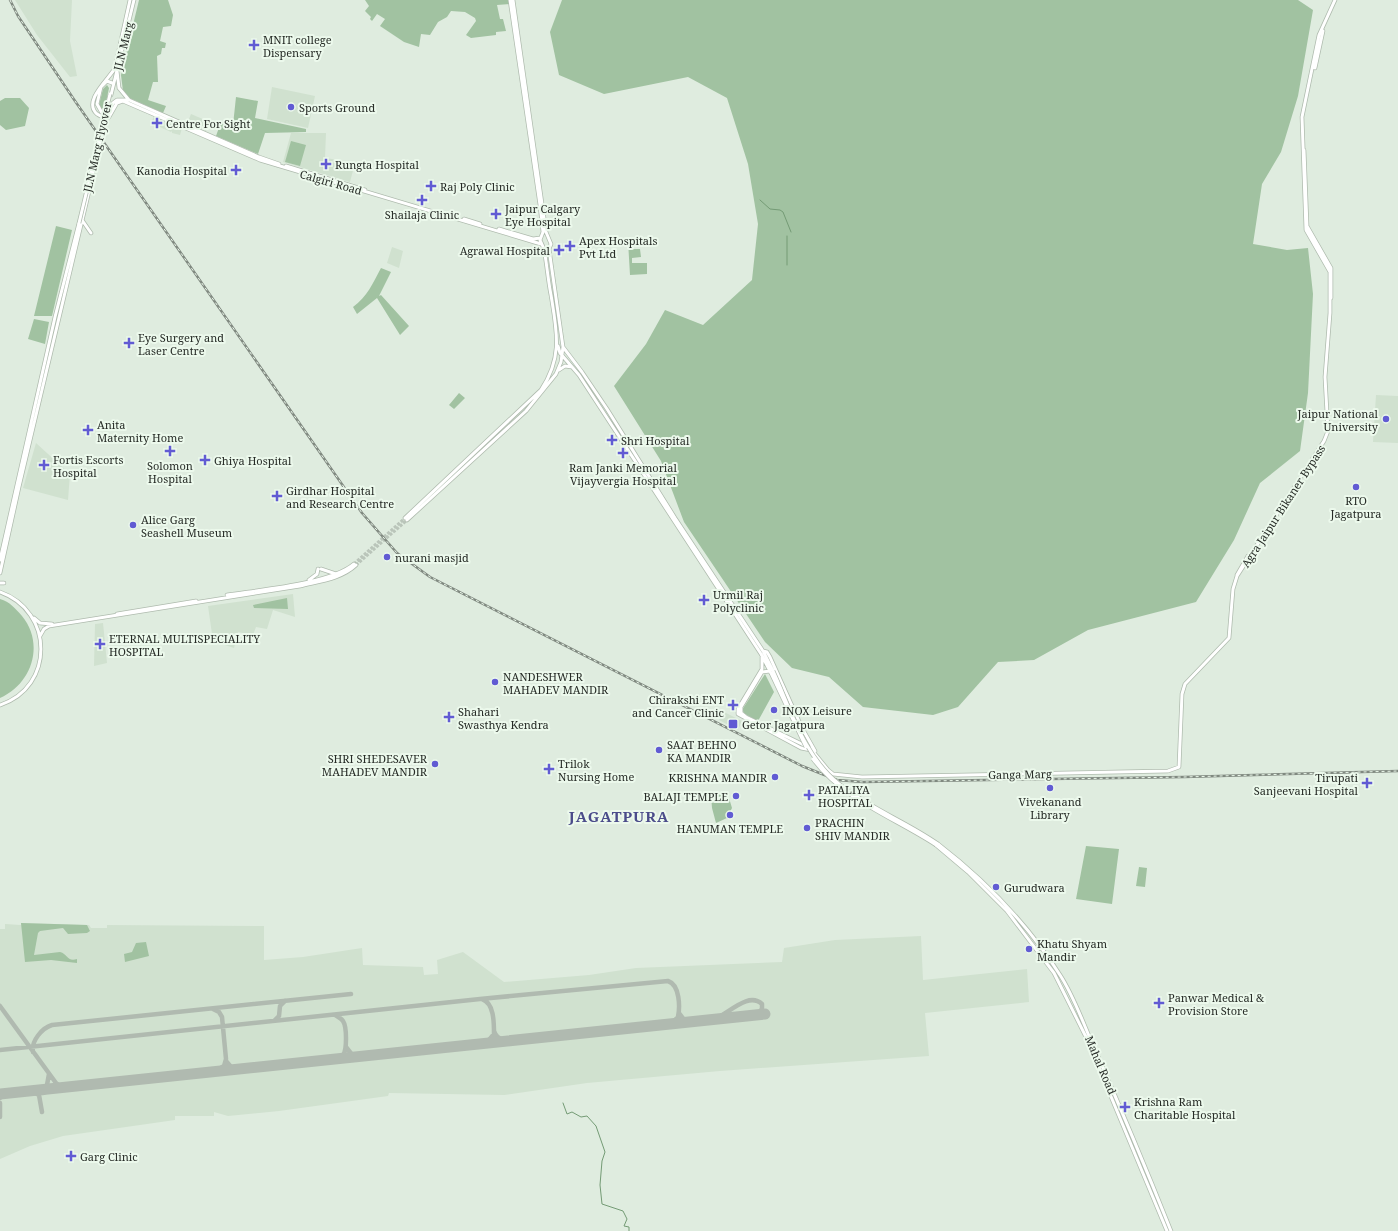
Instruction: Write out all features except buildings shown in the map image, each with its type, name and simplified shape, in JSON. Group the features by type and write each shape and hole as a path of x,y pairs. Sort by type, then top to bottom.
{"main road":[{"name":"JLN Marg","path":"111,94 130,0"},
{"name":"JLN Marg","path":"116,68 134,0"},
{"path":"406,519 526,411 548,386 558,370 563,353 548,249 551,244 548,236 511,0"},
{"name":"Agra Jaipur Bikaner Bypass","path":"1180,740 1182,694 1185,684 1229,638 1233,589 1237,576 1326,438 1328,431 1325,377 1329,338 1332,271 1310,235 1307,226 1302,117 1314,70 1319,36 1336,0"},
{"name":"JLN Marg Flyover","path":"0,573 3,569 22,471 116,68"},
{"path":"116,68 112,75 98,88 94,106 95,110 100,116 107,118 117,103 120,101 127,101"},
{"path":"116,68 119,88 127,101"},
{"path":"112,83 107,81 101,87 97,104 99,110 103,113 108,113 116,101 127,101"},
{"name":"Calgiri Road","path":"111,94 118,92 127,101 260,160 541,244"},
{"name":"JLN Marg Flyover","path":"0,560 58,303 111,94"},
{"path":"418,508 541,390 550,377 556,356 557,343 544,250 541,244 540,205 529,119"},
{"name":"Calgiri Road","path":"175,122 280,165 533,239 548,236"},
{"path":"82,219 91,232"},
{"path":"544,250 548,249"},
{"path":"557,343 762,652 762,669 738,709 738,714 798,747 812,748"},
{"path":"556,356 563,353"},
{"path":"563,353 582,372 762,652 805,742 826,772 849,791 916,829 947,852 986,884 1010,911"},
{"path":"558,370 565,366 572,367"},
{"path":"579,375 582,372"},
{"path":"0,592 18,601 40,623 49,624 305,582 337,574 355,565 350,571 338,577 293,587 49,626 44,629 40,636"},
{"path":"305,582 315,575 319,569 337,574"},
{"path":"350,571 351,575"},
{"path":"0,705 18,696 30,682 38,666 41,655 40,636 34,618"},
{"path":"762,652 767,652 770,657 812,748"},
{"path":"771,672 762,672 741,707 741,712 743,715 797,743 812,748"},
{"name":"Ganga Marg","path":"812,748 833,774 862,777 1168,771 1179,767 1180,740"},
{"path":"947,852 952,850"},
{"name":"Mahal Road","path":"1010,911 1054,973 1076,1016 1167,1231"},
{"name":"Mahal Road","path":"1010,911 1061,976 1089,1035 1172,1231"}],"shaded area":[{"path":"15,0 72,0 70,41 77,76 70,77 37,35"},
{"name":"Sports Ground","path":"272,87 315,96 308,128 267,119"},
{"path":"191,114 205,120 204,123 207,123 206,131 187,124"},
{"path":"154,116 182,128 180,135 172,133 172,131 171,132 151,123"},
{"path":"291,133 326,133 325,158 323,167 326,158 355,163 350,182 283,162"},
{"path":"392,247 403,251 399,268 387,263"},
{"name":"Jaipur National University","path":"1376,395 1398,396 1398,443 1373,442"},
{"name":"Fortis Escorts Hospital","path":"36,443 70,474 68,500 23,488"},
{"path":"293,594 295,617 273,610 267,629 256,627 253,635 238,632 234,648 213,641 208,606"},
{"name":"ETERNAL MULTISPECIALITY HOSPITAL","path":"103,623 107,663 94,666 95,624"},
{"path":"724,712 742,721 738,730 719,720"},
{"path":"21,923 89,925 91,928 107,928 107,925 264,926 264,960 303,957 362,948 363,965 423,967 424,975 438,974 437,960 463,952 504,982 589,975 636,968 782,962 784,948 835,940 921,936 923,980 1027,969 1029,1002 925,1013 929,1056 720,1071 587,1083 504,1095 389,1093 388,1096 279,1111 228,1116 214,1112 214,1116 175,1116 175,1120 63,1136 30,1146 0,1159 0,929 5,929 5,924 21,925"}],"green space":[{"path":"139,0 168,0 173,15 171,26 163,27 160,41 166,43 165,48 162,48 161,54 157,56 158,82 153,82 148,100 166,106 163,113 127,97 123,91 121,75"},
{"path":"365,0 509,0 510,4 497,5 500,19 503,19 506,31 496,32 496,35 471,38 466,35 476,21 475,18 465,12 451,11 447,17 438,22 430,35 421,34 419,47 404,42 380,26 385,19 377,14 372,21 370,19 371,17 365,11 369,6"},
{"path":"562,0 1298,0 1313,10 1298,96 1281,152 1262,184 1253,244 1287,250 1308,248 1313,294 1308,393 1300,451 1260,483 1234,540 1196,602 1088,630 1034,660 998,662 958,707 933,715 863,707 829,677 792,668 765,642 684,522 661,461 614,386 646,344 665,310 703,325 752,280 758,224 748,164 727,98 688,77 604,94 559,75 550,32"},
{"path":"107,85 109,88 104,112 99,105 103,89"},
{"path":"236,97 258,101 255,118 306,129 306,132 265,133 258,154 216,136 221,122 233,125"},
{"path":"5,98 20,98 29,108 25,126 6,130 0,125 0,101"},
{"path":"291,141 306,145 300,166 285,162"},
{"path":"56,226 72,230 52,316 34,316"},
{"path":"654,239 653,242 631,244 632,249 640,249 641,257 632,258 632,263 647,263 647,274 630,275 628,241"},
{"path":"381,268 391,272 379,296 381,295 409,326 400,335 377,298 357,314 353,307 366,294"},
{"path":"34,319 49,322 45,344 28,339"},
{"path":"459,393 465,398 454,409 449,405"},
{"path":"287,598 288,609 254,608 253,605"},
{"path":"0,599 10,604 22,616 29,627 33,639 34,651 32,662 20,683 11,692 0,698"},
{"path":"765,674 774,692 758,721 745,714 742,710"},
{"path":"721,794 729,798 732,808 727,818 716,823 712,808 711,795"},
{"path":"1086,846 1119,849 1112,904 1076,899"},
{"path":"1139,867 1147,868 1145,887 1136,886"},
{"path":"21,923 87,925 90,931 87,933 68,934 63,928 40,931 38,933 34,955 60,952 69,959 77,959 77,963 51,960 25,962"},
{"path":"146,942 149,956 125,962 124,954 132,952 136,943"}],"waterway":[{"path":"760,200 770,209 780,210 783,212 791,232"},
{"path":"787,236 787,265"},
{"path":"563,1103 567,1114 572,1112 581,1117 587,1116 596,1126 605,1152 602,1161 600,1185 602,1204 623,1211 627,1219 624,1226 629,1227 629,1231"}],"taxiway":[{"path":"0,1050 480,999 668,981 672,983 677,992 679,1002 678,1017 672,1023 655,1025"},
{"path":"33,1052 35,1039 41,1032 52,1025 351,994"},
{"path":"472,1045 489,1040 494,1034 491,1009 489,1004 482,999"},
{"path":"711,1020 723,1015 743,1002 750,1000 762,1004 760,1013 741,1017"},
{"path":"274,1021 279,1016 280,1006 285,1001"},
{"path":"0,1006 56,1083 61,1087 69,1087"},
{"path":"213,1009 219,1012 222,1017 226,1059 224,1066 216,1071"},
{"path":"679,1013 685,1021 700,1021"},
{"path":"333,1059 343,1055 346,1044 346,1033 343,1021 335,1015"},
{"path":"494,1031 501,1039 520,1040"},
{"path":"346,1047 353,1056 365,1056"},
{"path":"226,1061 232,1068 241,1069"},
{"path":"37,1090 44,1089 47,1085 49,1074"},
{"path":"43,1093 54,1089"},
{"path":"31,1091 39,1095 42,1112"},
{"path":"0,1098 3,1094"},
{"path":"0,1103 0,1117"}],"runway":[{"path":"0,1094 765,1014"}],"tunnel":[{"path":"354,564 405,518"},
{"path":"356,565 407,520"}],"railway":[{"path":"10,0 18,16 75,101 362,513 397,553 430,577 802,766 837,780 863,782 1184,777 1398,771"}],"place":[{"name":"MNIT college Dispensary","path":"254,45"},
{"name":"Sports Ground","path":"291,107"},
{"name":"Centre For Sight","path":"157,123"},
{"name":"Rungta Hospital","path":"326,164"},
{"name":"Kanodia Hospital","path":"236,170"},
{"name":"Raj Poly Clinic","path":"431,186"},
{"name":"Shailaja Clinic","path":"422,200"},
{"name":"Jaipur Calgary Eye Hospital","path":"496,214"},
{"name":"Apex Hospitals Pvt Ltd","path":"570,246"},
{"name":"Agrawal Hospital","path":"559,250"},
{"name":"Eye Surgery and Laser Centre","path":"129,343"},
{"name":"Jaipur National University","path":"1386,419"},
{"name":"Anita Maternity Home","path":"88,430"},
{"name":"Shri Hospital","path":"612,440"},
{"name":"Solomon Hospital","path":"170,451"},
{"name":"Ram Janki Memorial Vijayvergia Hospital","path":"623,453"},
{"name":"Ghiya Hospital","path":"205,460"},
{"name":"Fortis Escorts Hospital","path":"44,465"},
{"name":"RTO Jagatpura","path":"1356,487"},
{"name":"Girdhar Hospital and Research Centre","path":"277,496"},
{"name":"Alice Garg Seashell Museum","path":"133,525"},
{"name":"nurani masjid","path":"387,557"},
{"name":"Urmil Raj Polyclinic","path":"704,600"},
{"name":"ETERNAL MULTISPECIALITY HOSPITAL","path":"100,644"},
{"name":"NANDESHWER MAHADEV MANDIR","path":"495,682"},
{"name":"Chirakshi ENT and Cancer Clinic","path":"733,705"},
{"name":"INOX Leisure","path":"774,710"},
{"name":"Shahari Swasthya Kendra","path":"449,717"},
{"name":"Getor Jagatpura","path":"733,724"},
{"name":"SAAT BEHNO KA MANDIR","path":"659,750"},
{"name":"SHRI SHEDESAVER MAHADEV MANDIR","path":"435,764"},
{"name":"Trilok Nursing Home","path":"549,769"},
{"name":"KRISHNA MANDIR","path":"775,777"},
{"name":"Tirupati Sanjeevani Hospital","path":"1367,783"},
{"name":"Vivekanand Library","path":"1050,788"},
{"name":"PATALIYA HOSPITAL","path":"809,795"},
{"name":"BALAJI TEMPLE","path":"736,796"},
{"name":"HANUMAN TEMPLE","path":"730,815"},
{"name":"PRACHIN SHIV MANDIR","path":"807,828"},
{"name":"Gurudwara","path":"996,887"},
{"name":"Khatu Shyam Mandir","path":"1029,949"},
{"name":"Panwar Medical & Provision Store","path":"1159,1003"},
{"name":"Krishna Ram Charitable Hospital","path":"1125,1107"},
{"name":"Garg Clinic","path":"71,1156"}],"district":[{"name":"JAGATPURA","path":"619,816"}]}
